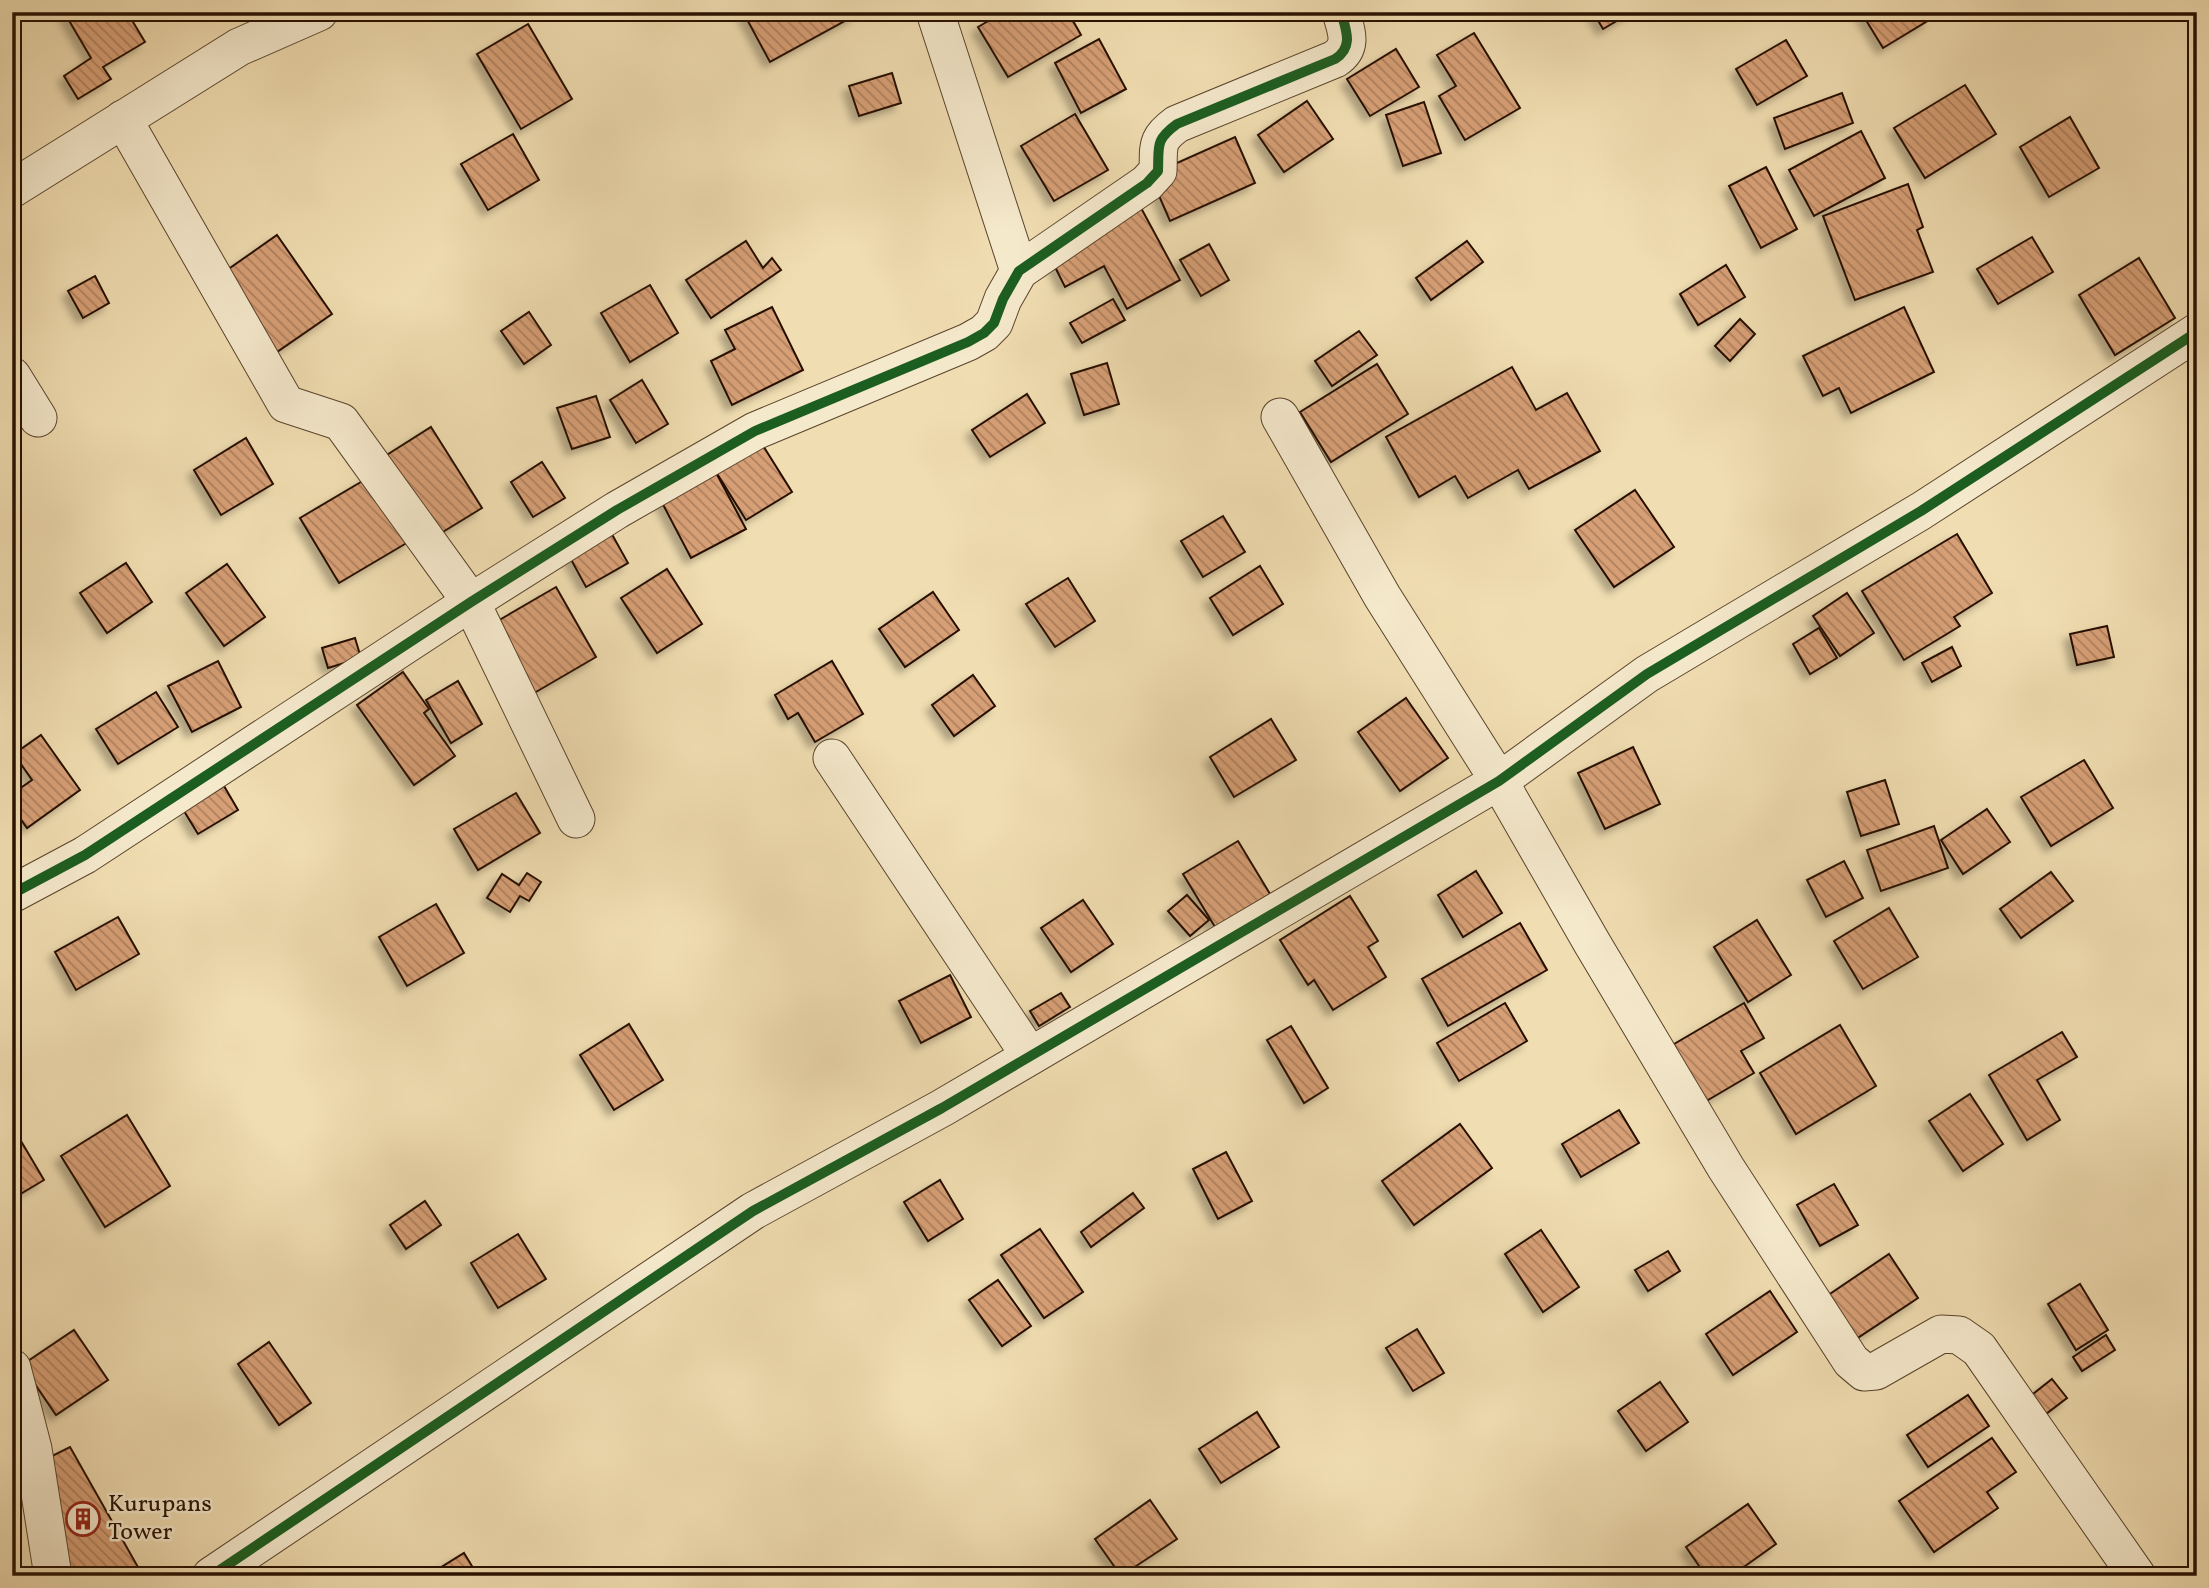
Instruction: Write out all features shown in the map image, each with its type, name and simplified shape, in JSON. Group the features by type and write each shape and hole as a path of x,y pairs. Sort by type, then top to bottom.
{"street":[{"path":"12,189 239,47 319,12"},
{"path":"935,12 1019,271"},
{"path":"12,894 85,855 471,602 617,510 755,432 985,333 993,323 1019,271 1147,183 1158,171 1159,146 1163,134 1177,124 1335,60 1343,54 1348,41 1341,12"},
{"path":"123,119 286,404 341,422 471,602 576,820"},
{"path":"211,1576 753,1212 943,1108 1499,781 1647,674 1921,511 2197,332"},
{"path":"12,376 38,418"},
{"path":"1280,417 1382,596 1499,781 1726,1168 1851,1360 1864,1372 1876,1371 1941,1334 1959,1335 1979,1349 2137,1576"},
{"path":"832,758 1030,1056"},
{"path":"12,1368 33,1449 54,1576"}],"building":[{"path":"64,12 127,12 145,42 103,67 111,79 78,99 64,76 91,58"},
{"path":"743,12 854,12 856,15 770,62"},
{"path":"1004,12 1068,12 1081,35 1008,77 978,27"},
{"path":"1593,12 1632,12 1603,29"},
{"path":"1861,12 1925,12 1929,20 1883,48"},
{"path":"528,24 572,99 521,129 477,54"},
{"path":"1474,33 1520,108 1465,140 1439,96 1456,86 1437,55"},
{"path":"1099,39 1126,89 1081,113 1055,63"},
{"path":"1786,40 1807,76 1757,105 1736,69"},
{"path":"1396,49 1419,87 1370,116 1347,79"},
{"path":"892,73 901,103 859,116 849,86"},
{"path":"1965,85 1996,134 1925,178 1894,128"},
{"path":"1842,93 1853,123 1785,149 1774,118"},
{"path":"1307,101 1333,139 1284,172 1258,135"},
{"path":"1424,102 1441,153 1403,166 1386,115"},
{"path":"1075,114 1108,170 1054,201 1021,146"},
{"path":"2070,117 2099,168 2049,197 2020,147"},
{"path":"1861,131 1885,178 1814,216 1789,170"},
{"path":"513,134 539,180 488,210 461,164"},
{"path":"1235,137 1255,183 1170,221 1150,175"},
{"path":"1766,167 1797,229 1761,248 1729,186"},
{"path":"1127,182 1180,280 1127,309 1104,266 1065,287 1053,263"},
{"path":"1908,184 1923,227 1917,230 1933,272 1855,300 1823,216"},
{"path":"277,235 332,314 274,354 220,275"},
{"path":"2032,237 2053,272 1998,304 1977,269"},
{"path":"746,241 763,268 772,258 781,270 711,318 686,280"},
{"path":"1467,241 1483,262 1431,300 1416,278"},
{"path":"1209,244 1229,280 1201,296 1180,260"},
{"path":"2139,258 2175,318 2115,355 2079,295"},
{"path":"1726,265 1745,297 1698,325 1680,294"},
{"path":"95,276 109,303 83,318 68,291"},
{"path":"650,285 678,333 630,362 601,313"},
{"path":"1113,299 1125,320 1082,343 1070,323"},
{"path":"772,307 803,370 732,405 711,361 735,349 725,330"},
{"path":"1904,307 1934,372 1851,413 1839,388 1823,396 1803,356"},
{"path":"529,312 551,345 524,364 501,331"},
{"path":"1740,319 1755,334 1730,361 1715,346"},
{"path":"1359,331 1377,355 1332,386 1315,361"},
{"path":"1107,363 1119,404 1084,415 1071,374"},
{"path":"1377,364 1408,414 1331,462 1300,412"},
{"path":"1512,367 1536,410 1567,393 1600,451 1529,489 1518,470 1468,498 1455,476 1419,497 1386,437"},
{"path":"642,380 668,424 636,443 610,400"},
{"path":"1027,394 1045,423 990,457 972,430"},
{"path":"596,396 610,437 572,449 557,408"},
{"path":"431,427 482,508 433,538 382,458"},
{"path":"246,438 273,484 221,515 194,470"},
{"path":"762,444 792,492 746,520 716,472"},
{"path":"542,462 565,498 533,517 511,482"},
{"path":"713,467 746,529 691,558 658,495"},
{"path":"371,476 410,541 339,583 300,518"},
{"path":"1635,490 1674,547 1614,587 1575,530"},
{"path":"1223,516 1245,552 1203,577 1181,541"},
{"path":"604,520 628,563 586,587 562,543"},
{"path":"1957,534 1992,593 1954,617 1960,626 1904,660 1862,591"},
{"path":"126,563 152,602 107,633 80,593"},
{"path":"227,564 265,617 224,646 186,593"},
{"path":"1260,566 1283,604 1233,635 1210,598"},
{"path":"667,569 702,624 657,653 621,598"},
{"path":"1068,578 1095,621 1055,647 1026,604"},
{"path":"556,587 596,657 529,696 489,626"},
{"path":"933,592 959,630 905,667 879,629"},
{"path":"1847,593 1874,633 1840,656 1813,616"},
{"path":"2107,626 2114,657 2077,665 2070,634"},
{"path":"1819,628 1837,658 1810,674 1793,644"},
{"path":"355,638 361,658 328,668 322,648"},
{"path":"1952,647 1961,666 1932,682 1922,663"},
{"path":"218,661 241,707 192,732 168,686"},
{"path":"832,661 863,714 815,742 798,713 788,719 775,695"},
{"path":"403,672 429,709 424,713 455,756 414,785 357,705"},
{"path":"973,675 995,706 954,736 932,705"},
{"path":"458,681 482,724 451,743 426,700"},
{"path":"156,692 178,727 118,764 96,729"},
{"path":"1406,698 1448,758 1400,791 1358,732"},
{"path":"1271,719 1296,760 1234,797 1210,757"},
{"path":"41,735 80,790 27,828 12,807 12,794 32,780 14,754"},
{"path":"1633,747 1660,804 1605,829 1578,773"},
{"path":"2084,760 2113,808 2051,846 2021,797"},
{"path":"1885,780 1899,824 1861,836 1847,792"},
{"path":"224,786 238,810 198,834 184,811"},
{"path":"516,793 540,833 478,870 454,829"},
{"path":"1987,809 2010,842 1963,874 1941,840"},
{"path":"1934,826 1948,868 1881,891 1867,850"},
{"path":"1238,841 1270,894 1215,927 1183,874"},
{"path":"1844,861 1863,898 1826,917 1807,880"},
{"path":"1476,871 1502,913 1463,937 1438,895"},
{"path":"2051,872 2073,901 2021,938 2000,909"},
{"path":"527,873 541,882 529,901 520,896 510,912 487,898 502,874 519,885"},
{"path":"1187,895 1209,920 1190,936 1168,911"},
{"path":"1350,896 1378,941 1368,947 1386,977 1333,1010 1314,980 1308,985 1280,940"},
{"path":"1083,900 1113,944 1071,972 1041,928"},
{"path":"436,904 464,953 407,986 379,937"},
{"path":"1889,908 1918,957 1863,989 1834,941"},
{"path":"118,917 139,954 76,990 55,952"},
{"path":"1757,920 1791,975 1748,1002 1714,947"},
{"path":"1520,923 1547,970 1448,1026 1422,979"},
{"path":"950,975 971,1017 921,1043 899,1001"},
{"path":"1061,993 1070,1007 1039,1026 1030,1011"},
{"path":"1505,1003 1527,1041 1459,1081 1437,1043"},
{"path":"1744,1003 1764,1038 1741,1051 1754,1073 1703,1103 1669,1047"},
{"path":"629,1024 663,1080 614,1110 580,1055"},
{"path":"1840,1025 1876,1086 1796,1134 1760,1073"},
{"path":"1291,1026 1328,1088 1304,1103 1267,1040"},
{"path":"2062,1032 2077,1057 2037,1080 2060,1120 2027,1140 1989,1075"},
{"path":"1970,1094 2003,1144 1963,1171 1929,1121"},
{"path":"1619,1110 1639,1143 1581,1177 1562,1144"},
{"path":"127,1115 170,1186 105,1227 61,1156"},
{"path":"1460,1124 1492,1168 1414,1225 1382,1181"},
{"path":"18,1136 44,1180 12,1199 12,1139"},
{"path":"1226,1152 1252,1201 1218,1219 1193,1169"},
{"path":"940,1180 963,1219 928,1241 904,1202"},
{"path":"1834,1184 1858,1225 1820,1246 1797,1205"},
{"path":"1133,1193 1144,1208 1091,1247 1081,1232"},
{"path":"425,1201 441,1225 406,1249 390,1225"},
{"path":"1040,1229 1083,1292 1044,1318 1001,1255"},
{"path":"1541,1230 1579,1287 1543,1312 1505,1254"},
{"path":"518,1234 546,1279 498,1308 471,1263"},
{"path":"1668,1251 1680,1271 1648,1291 1635,1270"},
{"path":"1889,1254 1918,1298 1850,1343 1821,1300"},
{"path":"998,1280 1031,1326 1002,1346 969,1300"},
{"path":"2080,1284 2108,1330 2076,1350 2048,1304"},
{"path":"1770,1291 1797,1332 1733,1375 1706,1334"},
{"path":"1417,1329 1444,1373 1413,1391 1386,1348"},
{"path":"74,1330 108,1380 56,1415 22,1365"},
{"path":"2106,1335 2115,1350 2082,1371 2073,1357"},
{"path":"269,1342 311,1403 279,1425 238,1364"},
{"path":"2052,1379 2067,1398 2038,1420 2024,1401"},
{"path":"1660,1382 1688,1422 1646,1451 1618,1411"},
{"path":"1968,1395 1989,1426 1928,1467 1907,1435"},
{"path":"1257,1412 1279,1447 1221,1483 1199,1449"},
{"path":"1992,1438 2016,1472 1987,1492 1998,1508 1934,1552 1899,1501"},
{"name":"Kurupans Tower","path":"70,1447 143,1576 68,1576 42,1461"},
{"path":"1150,1500 1177,1539 1121,1576 1095,1539"},
{"path":"1748,1504 1776,1544 1731,1576 1706,1576 1686,1547"},
{"path":"464,1553 478,1576 427,1576"}],"cycle path":[{"path":"12,894 85,855 471,602 617,510 755,431 984,333 994,323 1003,299 1019,271 1147,183 1158,171 1162,139 1177,124 1335,59 1341,54 1347,44 1341,12"},
{"path":"211,1576 753,1211 942,1108 1499,781 1647,674 1921,511 2197,332"}],"place":[{"name":"Kurupans Tower","path":"83,1519"}]}
